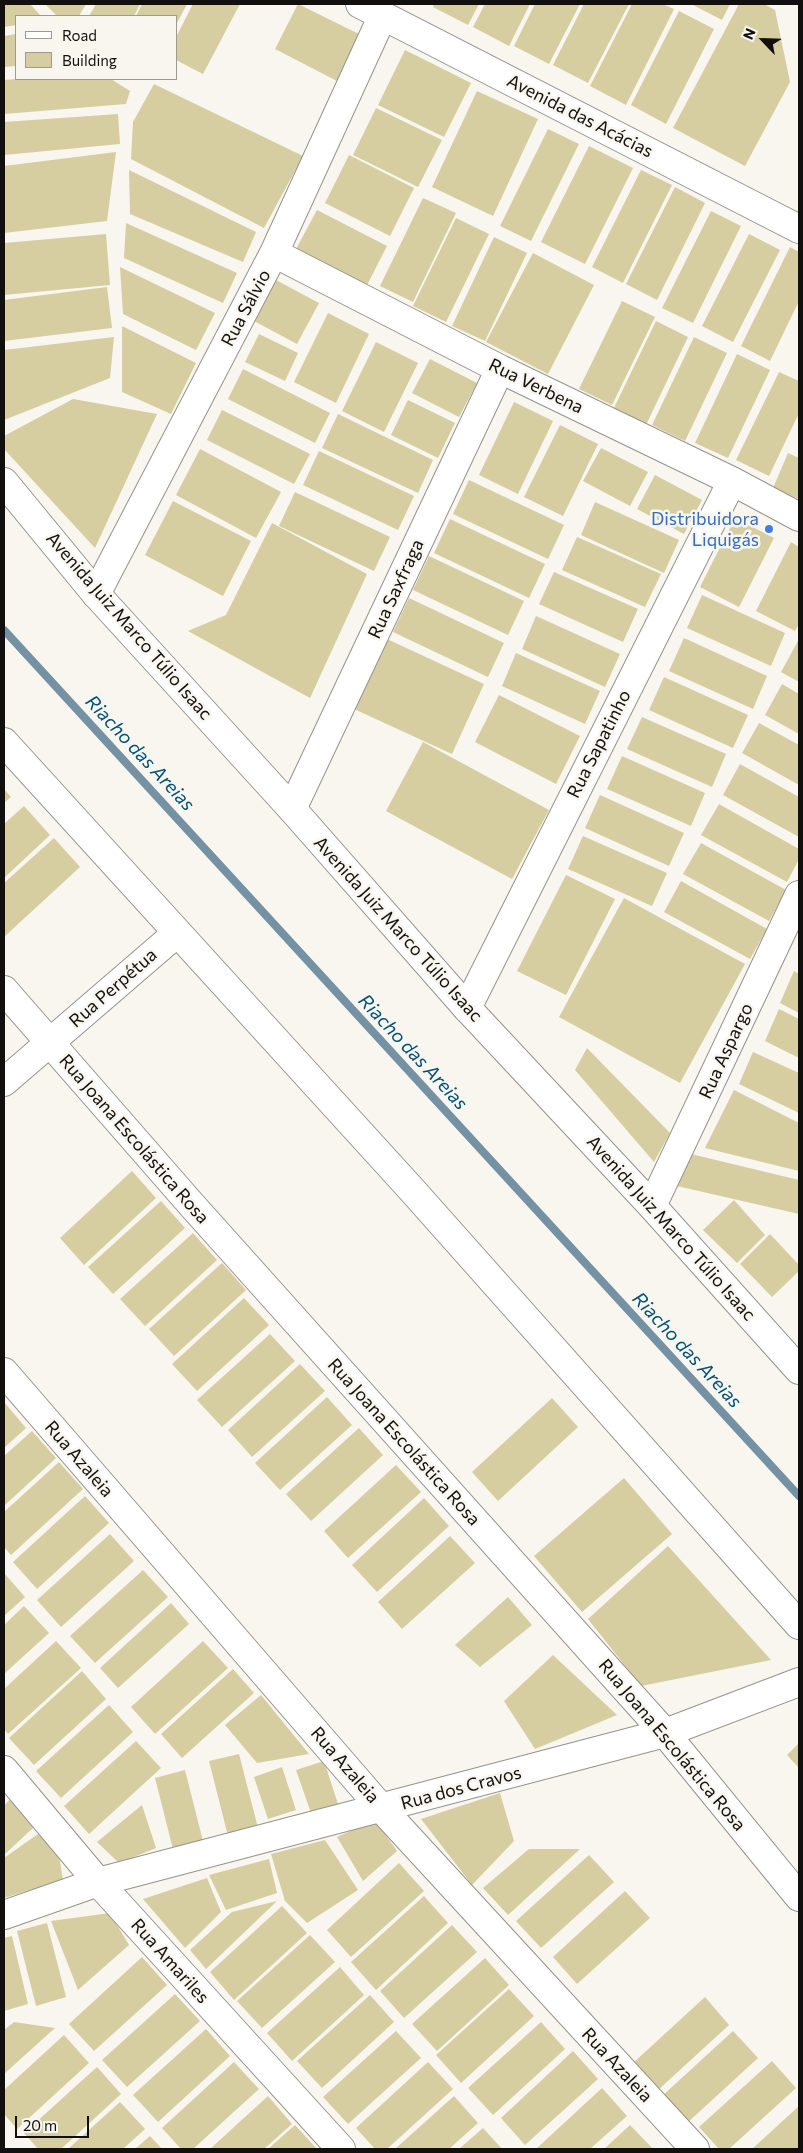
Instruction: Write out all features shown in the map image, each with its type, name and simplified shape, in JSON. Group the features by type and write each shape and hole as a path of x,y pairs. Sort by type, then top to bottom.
{"street":[{"name":"Avenida das Acácias","path":"372,10 799,228"},
{"name":"Rua Sálvio","path":"96,594 274,253 372,10"},
{"name":"Rua Verbena","path":"274,253 500,369 732,481 799,517"},
{"name":"Rua Saxfraga","path":"292,809 500,369"},
{"name":"Rua Sapatinho","path":"467,1008 732,481"},
{"name":"Avenida Juiz Marco Túlio Isaac","path":"4,482 96,594 292,809 467,1008 652,1206 799,1370"},
{"path":"4,742 412,1190 799,1625"},
{"name":"Rua Aspargo","path":"652,1206 799,896"},
{"name":"Rua Perpétua","path":"4,1082 177,933"},
{"name":"Rua Joana Escolástica Rosa","path":"4,990 190,1203 665,1733 799,1897"},
{"name":"Rua Azaleia","path":"4,1372 382,1809 695,2149"},
{"name":"Rua dos Cravos","path":"4,1915 98,1882 382,1809 665,1733 799,1682"},
{"name":"Rua Amariles","path":"4,1770 98,1882 341,2149"}],"building":[{"path":"4,4 30,4 40,15 15,15 15,25 4,27"},
{"path":"45,4 86,4 80,15 56,15"},
{"path":"96,4 140,4 134,15 90,15"},
{"path":"142,4 187,4 178,21 178,15 136,15"},
{"path":"193,4 240,4 203,74 178,61 178,33"},
{"path":"298,4 363,36 339,82 275,49"},
{"path":"434,4 479,4 468,25 433,7"},
{"path":"485,4 530,4 509,46 473,27"},
{"path":"535,4 580,4 549,64 514,46"},
{"path":"584,4 629,4 588,83 553,65"},
{"path":"632,4 663,4 674,9 626,105 590,86"},
{"path":"691,4 730,4 722,20"},
{"path":"739,4 764,4 775,10 790,82 745,166 673,128"},
{"path":"679,11 714,29 666,124 631,105"},
{"path":"15,34 15,66 4,67 4,36"},
{"path":"405,50 471,83 444,137 378,105"},
{"path":"4,80 113,80 130,91 126,104 4,114"},
{"path":"154,84 303,156 264,228 131,159 133,122"},
{"path":"477,91 538,119 493,216 432,187"},
{"path":"376,108 442,140 418,187 353,155"},
{"path":"118,114 120,144 4,155 4,122"},
{"path":"548,129 579,144 531,241 500,226"},
{"path":"589,146 633,168 585,264 541,242"},
{"path":"116,152 107,221 4,233 4,166"},
{"path":"349,155 414,188 390,236 325,203"},
{"path":"129,170 256,232 243,262 130,214"},
{"path":"641,170 672,185 623,283 592,267"},
{"path":"675,187 705,203 657,300 626,284"},
{"path":"423,198 456,213 413,302 380,286"},
{"path":"317,210 387,246 366,287 295,251"},
{"path":"711,211 741,226 693,323 662,308"},
{"path":"456,218 489,234 446,322 413,306"},
{"path":"126,223 237,273 223,303 124,258"},
{"path":"106,234 110,285 4,295 4,243"},
{"path":"749,234 780,250 733,342 702,326"},
{"path":"494,237 527,253 485,341 452,326"},
{"path":"790,247 799,252 799,301 770,361 741,346"},
{"path":"533,253 594,285 548,374 486,342"},
{"path":"120,267 215,313 196,350 123,314"},
{"path":"276,280 319,303 297,344 254,321"},
{"path":"107,287 112,328 4,341 4,300"},
{"path":"622,301 655,317 612,405 579,389"},
{"path":"328,313 369,334 336,403 294,382"},
{"path":"656,321 688,337 646,425 613,410"},
{"path":"122,326 196,363 171,414 122,392"},
{"path":"259,334 298,353 285,381 245,362"},
{"path":"114,337 110,378 4,420 4,350"},
{"path":"694,337 727,353 685,441 652,425"},
{"path":"376,342 418,363 384,432 342,411"},
{"path":"737,354 770,370 728,458 695,443"},
{"path":"430,359 477,383 459,417 412,393"},
{"path":"243,369 330,413 315,443 228,399"},
{"path":"779,372 799,381 799,413 769,476 736,460"},
{"path":"73,399 157,414 95,548 4,449 4,436"},
{"path":"408,400 455,423 438,458 391,435"},
{"path":"514,402 553,421 518,494 479,475"},
{"path":"222,410 310,454 294,484 207,440"},
{"path":"338,414 433,460 418,493 322,448"},
{"path":"560,425 598,444 563,516 524,497"},
{"path":"601,448 648,472 630,506 583,481"},
{"path":"200,449 281,492 256,538 176,495"},
{"path":"319,451 414,496 398,530 303,485"},
{"path":"788,453 799,458 799,499 773,488"},
{"path":"655,475 702,500 684,534 637,509"},
{"path":"469,480 564,525 548,559 453,514"},
{"path":"295,492 390,537 374,571 279,526"},
{"path":"173,501 251,541 223,596 145,555"},
{"path":"595,502 679,540 664,573 581,535"},
{"path":"735,518 774,538 739,607 700,587"},
{"path":"450,519 545,564 529,598 434,553"},
{"path":"272,523 367,574 310,698 188,631 226,615"},
{"path":"577,537 661,574 645,607 562,570"},
{"path":"791,542 799,547 799,624 795,631 756,611"},
{"path":"429,556 524,601 508,635 413,590"},
{"path":"554,572 638,609 623,642 539,604"},
{"path":"702,595 785,633 771,666 687,628"},
{"path":"409,598 504,643 488,677 393,632"},
{"path":"536,616 620,654 605,687 522,649"},
{"path":"684,638 767,676 753,709 669,671"},
{"path":"387,639 484,684 452,754 354,709"},
{"path":"799,641 799,682 781,672"},
{"path":"516,653 600,691 585,724 502,686"},
{"path":"664,677 748,715 733,748 649,710"},
{"path":"782,684 799,694 799,734 765,715"},
{"path":"499,695 580,736 556,784 475,742"},
{"path":"642,717 726,754 712,787 627,749"},
{"path":"759,723 799,745 799,785 742,753"},
{"path":"423,742 549,810 512,879 386,811"},
{"path":"622,756 705,793 691,826 607,789"},
{"path":"740,764 799,797 799,837 723,795"},
{"path":"4,789 11,797 4,803"},
{"path":"600,795 684,833 669,866 585,828"},
{"path":"719,804 799,849 799,859 787,882 701,835"},
{"path":"24,806 50,835 4,878 4,824"},
{"path":"583,836 667,873 652,906 568,869"},
{"path":"54,838 80,867 4,937 4,883"},
{"path":"701,843 786,890 769,921 683,874"},
{"path":"566,875 615,899 566,995 517,971"},
{"path":"681,881 767,929 750,959 664,912"},
{"path":"624,898 745,964 680,1083 559,1017"},
{"path":"794,971 799,974 799,1013 780,1003"},
{"path":"779,1009 799,1019 799,1058 765,1041"},
{"path":"587,1048 670,1133 654,1162 575,1070"},
{"path":"753,1052 799,1073 799,1113 739,1084"},
{"path":"734,1090 799,1123 799,1171 705,1148"},
{"path":"691,1154 799,1180 799,1214 677,1186"},
{"path":"132,1171 156,1198 84,1265 60,1238"},
{"path":"734,1200 765,1235 737,1263 703,1230"},
{"path":"161,1201 185,1228 113,1294 88,1267"},
{"path":"193,1233 217,1260 145,1326 120,1299"},
{"path":"770,1234 799,1265 799,1271 772,1297 740,1264"},
{"path":"222,1263 246,1290 174,1356 149,1329"},
{"path":"244,1298 269,1325 197,1391 172,1364"},
{"path":"270,1334 295,1361 222,1427 197,1400"},
{"path":"300,1364 325,1391 252,1457 228,1430"},
{"path":"327,1397 352,1425 280,1490 255,1463"},
{"path":"552,1398 578,1427 498,1501 472,1472"},
{"path":"4,1402 26,1428 4,1448"},
{"path":"359,1428 383,1455 311,1521 286,1494"},
{"path":"32,1431 56,1458 4,1506 4,1456"},
{"path":"59,1462 83,1489 11,1555 4,1547 4,1512"},
{"path":"396,1465 421,1492 348,1558 324,1531"},
{"path":"624,1478 672,1534 582,1612 534,1556"},
{"path":"85,1496 109,1523 37,1589 13,1562"},
{"path":"424,1498 449,1526 377,1592 352,1565"},
{"path":"110,1534 134,1561 61,1627 37,1600"},
{"path":"450,1536 475,1563 402,1629 378,1602"},
{"path":"668,1546 771,1660 641,1686 588,1619"},
{"path":"143,1570 168,1597 95,1663 70,1636"},
{"path":"4,1573 25,1597 4,1616"},
{"path":"508,1597 532,1625 480,1667 455,1645"},
{"path":"171,1603 189,1624 118,1688 100,1668"},
{"path":"24,1606 49,1633 4,1674 4,1625"},
{"path":"56,1641 81,1668 8,1734 4,1729 4,1689"},
{"path":"203,1641 228,1668 155,1734 131,1707"},
{"path":"553,1655 617,1715 535,1749 504,1701"},
{"path":"233,1669 254,1693 182,1758 161,1734"},
{"path":"82,1671 106,1699 34,1765 9,1738"},
{"path":"261,1695 309,1754 257,1763 225,1725"},
{"path":"109,1705 133,1732 61,1798 36,1771"},
{"path":"136,1741 161,1768 89,1834 64,1806"},
{"path":"799,1743 799,1768 787,1755"},
{"path":"239,1754 258,1828 228,1836 209,1761"},
{"path":"324,1761 338,1804 311,1813 296,1770"},
{"path":"282,1767 296,1810 268,1819 254,1777"},
{"path":"185,1770 204,1845 174,1853 155,1778"},
{"path":"500,1793 514,1841 472,1885 421,1819"},
{"path":"10,1799 35,1826 4,1855 4,1806"},
{"path":"142,1805 156,1848 119,1863 97,1842"},
{"path":"375,1820 397,1851 363,1881 337,1837"},
{"path":"38,1834 58,1850 63,1880 4,1898 4,1858"},
{"path":"325,1840 358,1890 307,1923 285,1901 271,1854"},
{"path":"529,1849 580,1849 508,1915 483,1888"},
{"path":"589,1855 614,1882 541,1948 516,1921"},
{"path":"269,1859 277,1893 226,1910 209,1875"},
{"path":"399,1863 424,1891 351,1957 327,1930"},
{"path":"207,1878 221,1912 185,1948 143,1899"},
{"path":"625,1891 650,1918 577,1984 553,1957"},
{"path":"424,1896 448,1923 376,1990 351,1962"},
{"path":"277,1901 206,1969 190,1950 232,1912"},
{"path":"282,1906 307,1933 234,2000 210,1972"},
{"path":"110,1913 129,1945 78,1990 51,1921"},
{"path":"47,1923 66,1997 36,2006 17,1931"},
{"path":"452,1925 477,1952 404,2018 380,1991"},
{"path":"310,1935 335,1962 262,2028 237,2001"},
{"path":"12,1936 28,2004 4,2011 4,1938"},
{"path":"142,1957 167,1985 94,2051 69,2024"},
{"path":"485,1958 509,1985 437,2051 412,2024"},
{"path":"340,1967 364,1995 292,2061 267,2033"},
{"path":"509,1989 534,2016 461,2083 436,2055"},
{"path":"175,1994 200,2021 127,2087 102,2060"},
{"path":"370,1995 394,2022 322,2088 297,2061"},
{"path":"705,1997 729,2025 657,2091 632,2064"},
{"path":"14,2022 55,2028 4,2074 4,2030"},
{"path":"541,2022 565,2049 493,2115 468,2088"},
{"path":"206,2029 230,2056 158,2122 133,2095"},
{"path":"396,2031 421,2058 348,2124 323,2097"},
{"path":"733,2031 758,2058 686,2124 661,2097"},
{"path":"64,2035 89,2063 17,2129 4,2114 4,2090"},
{"path":"573,2051 598,2079 525,2145 501,2118"},
{"path":"772,2061 796,2088 729,2149 719,2149 699,2127"},
{"path":"234,2062 259,2089 193,2149 181,2149 162,2128"},
{"path":"428,2062 453,2089 387,2149 375,2149 356,2128"},
{"path":"97,2067 121,2094 61,2149 38,2149 24,2133"},
{"path":"602,2088 627,2116 590,2149 536,2149"},
{"path":"268,2096 292,2124 264,2149 210,2149"},
{"path":"454,2096 478,2123 449,2149 395,2149"},
{"path":"120,2102 145,2129 123,2149 68,2149"},
{"path":"799,2106 799,2149 752,2149"},
{"path":"295,2125 317,2149 268,2149"},
{"path":"630,2125 653,2149 604,2149"},
{"path":"483,2128 502,2149 459,2149"},
{"path":"150,2136 162,2149 135,2149"}],"waterway":[{"name":"Riacho das Areias","path":"4,630 799,1496"}],"place":[{"name":"Distribuidora Liquigás","path":"769,529"}]}
